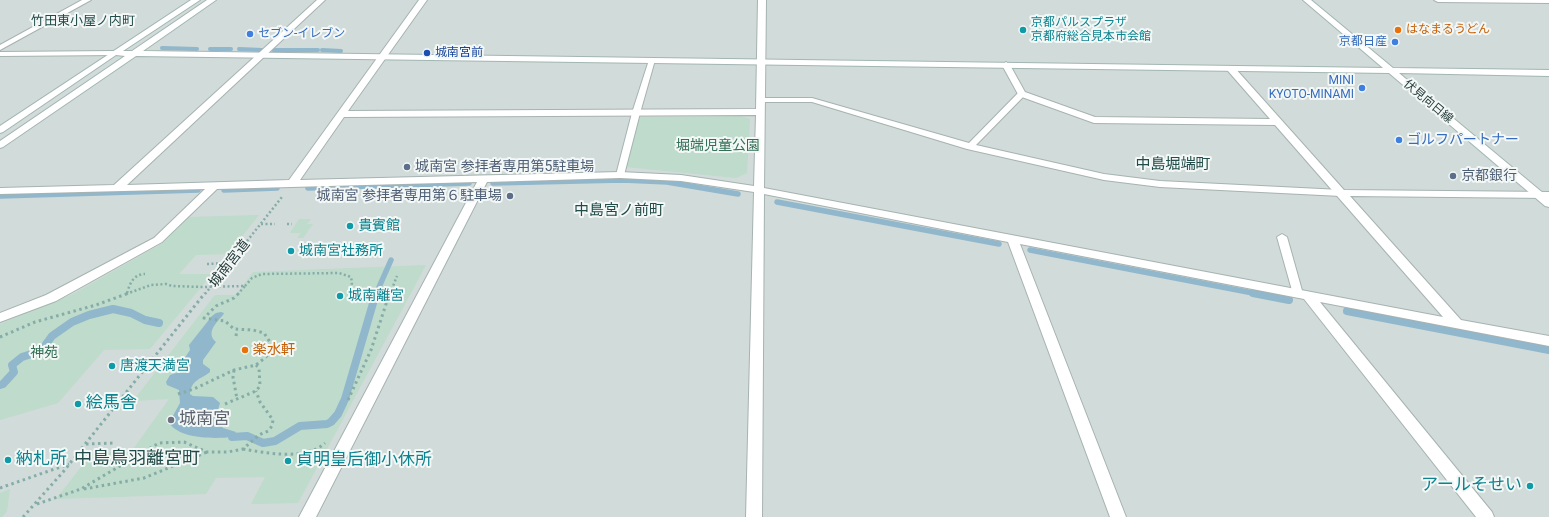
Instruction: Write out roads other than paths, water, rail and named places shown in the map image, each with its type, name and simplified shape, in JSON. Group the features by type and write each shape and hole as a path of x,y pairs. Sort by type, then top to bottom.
{"street":[{"path":"0,48 87,0"},
{"path":"0,130 114,52 196,0"},
{"path":"0,145 212,0"},
{"path":"118,187 321,0"},
{"path":"293,182 344,114 423,0"},
{"path":"754,517 762,0"},
{"name":"伏見向日線","path":"1307,0 1549,204"},
{"path":"1438,0 1549,1"},
{"path":"0,54 114,52 1549,73"},
{"path":"1006,65 1022,94 1094,120 1278,122"},
{"path":"1231,69 1457,324"},
{"path":"344,114 636,113 760,106"},
{"path":"0,191 293,182 620,175 681,178 759,190 1013,240 1549,341"},
{"path":"307,517 484,178"},
{"path":"0,318 51,298 158,240 215,185"},
{"path":"1341,193 1549,195"},
{"path":"1013,240 1118,517"},
{"path":"1303,295 1486,517"}],"lane":[{"path":"620,175 636,113 652,60"},
{"path":"970,146 1022,94"},
{"path":"760,106 812,100 970,146 1033,162 1104,177 1160,184 1341,193"},
{"path":"1282,237 1303,295"}],"water":[{"path":"221,312 224,313 215,324 212,331 213,339 216,342 203,360 203,364 210,369 210,372 194,383 190,394 193,396 213,397 220,403 216,416 223,428 236,432 232,437 225,438 198,437 181,432 169,423 180,403 179,390 167,385 166,382 170,375 179,372 182,368 182,362 190,350 189,345 212,316"}],"waterway":[{"path":"162,48 197,49"},
{"path":"210,49 231,49"},
{"path":"239,49 262,50"},
{"path":"273,50 318,50"},
{"path":"322,50 341,51"},
{"path":"493,183 623,180 667,182 738,194"},
{"path":"308,188 469,183"},
{"path":"224,190 277,188"},
{"path":"0,196 198,190"},
{"path":"777,202 999,244"},
{"path":"1030,250 1258,294"},
{"path":"376,294 391,260"},
{"path":"232,437 247,436 263,443 275,441 300,426 327,424 331,422 338,414 345,399 376,293"},
{"path":"1253,293 1289,300"},
{"path":"0,385 3,384 14,372 12,365 22,357 41,351 52,336 72,322 89,315 113,309 131,313 145,320 159,323"},
{"path":"1347,311 1549,350"}],"place":[{"name":"京都パルスプラザ 京都府総合見本市会館","path":"1023,30"},
{"name":"はなまるうどん","path":"1398,30"},
{"name":"セブン-イレブン","path":"250,34"},
{"name":"京都日産","path":"1395,42"},
{"name":"城南宮前","path":"427,53"},
{"name":"MINI KYOTO-MINAMI","path":"1362,88"},
{"name":"ゴルフパートナー","path":"1399,140"},
{"name":"城南宮 参拝者専用第5駐車場","path":"407,167"},
{"name":"京都銀行","path":"1453,176"},
{"name":"城南宮 参拝者専用第６駐車場","path":"510,196"},
{"name":"貴賓館","path":"350,226"},
{"name":"城南宮社務所","path":"291,251"},
{"name":"城南離宮","path":"340,296"},
{"name":"楽水軒","path":"245,350"},
{"name":"唐渡天満宮","path":"112,366"},
{"name":"絵馬舎","path":"78,404"},
{"name":"城南宮","path":"171,420"},
{"name":"納札所","path":"8,460"},
{"name":"貞明皇后御小休所","path":"288,461"},
{"name":"アールそせい","path":"1530,486"}],"district":[{"name":"竹田東小屋ノ内町","path":"83,22"},
{"name":"中島堀端町","path":"1173,165"},
{"name":"中島宮ノ前町","path":"619,211"},
{"name":"中島鳥羽離宮町","path":"137,459"}],"park label":[{"name":"堀端児童公園","path":"718,146"},
{"name":"神苑","path":"44,353"}]}
